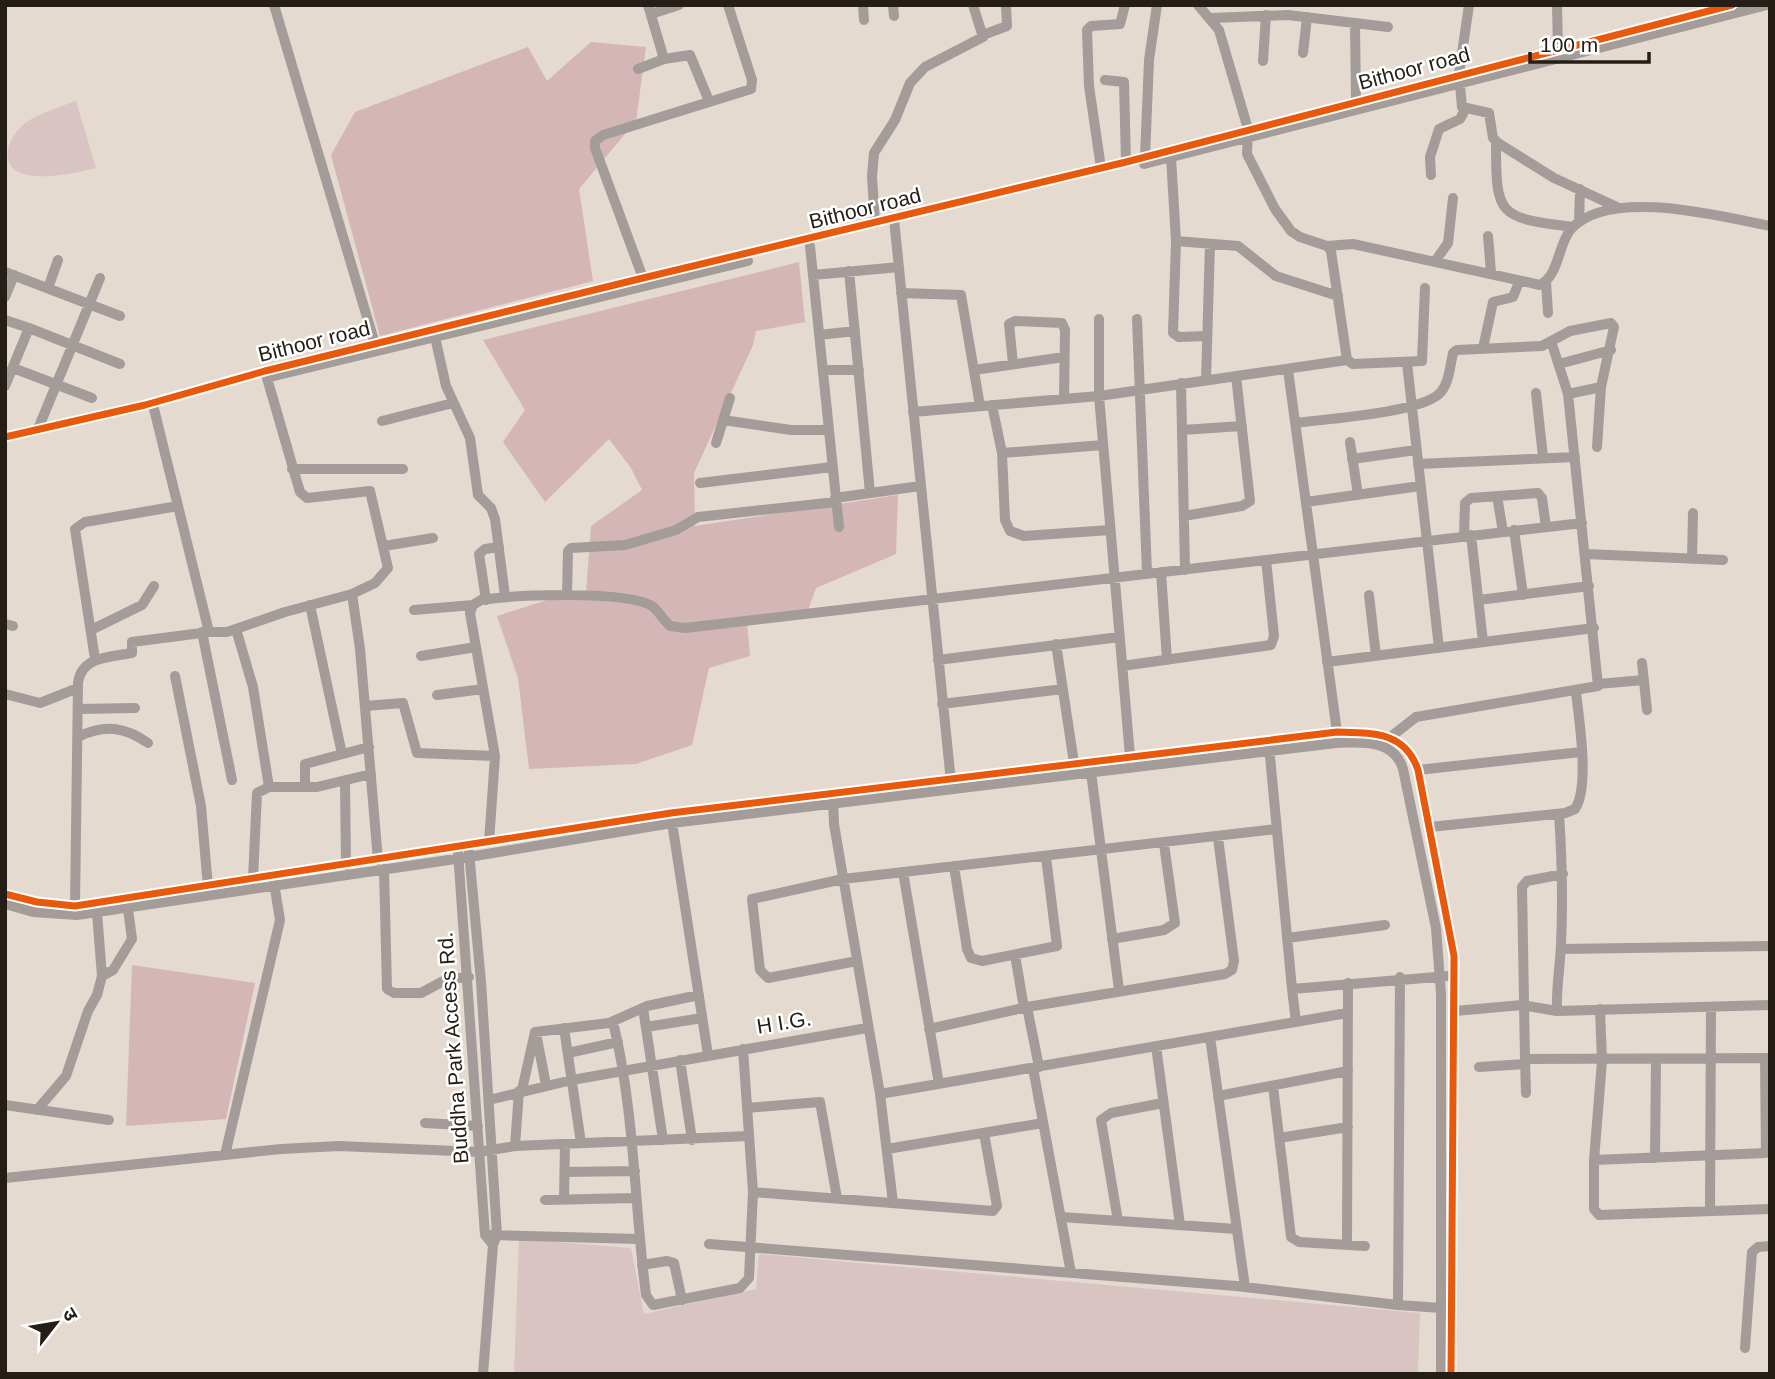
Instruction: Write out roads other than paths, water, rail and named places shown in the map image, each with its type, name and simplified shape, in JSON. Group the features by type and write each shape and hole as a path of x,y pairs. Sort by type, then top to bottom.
{"street":[{"path":"274,5 375,344"},
{"path":"664,59 650,10 679,5"},
{"path":"643,278 595,148 595,141 603,135 744,92 752,87 727,5"},
{"path":"863,5 864,20"},
{"path":"973,5 983,35"},
{"path":"875,223 872,177 874,153 895,120 910,83 920,70 979,40 983,35 1007,26 1006,5"},
{"path":"1101,168 1089,86 1088,28 1120,24 1125,5"},
{"path":"1145,156 1144,118 1157,5"},
{"path":"1198,5 1211,18 1223,43 1247,134 1247,154 1284,224 1300,237 1327,246 1350,243 1406,258 1436,260 1491,272 1519,282 1540,285 1546,282"},
{"path":"1558,5 1558,49"},
{"name":"Bithoor road","path":"5,437 149,405 375,344 643,278 875,223 895,221 1145,156 1247,134 1356,102 1459,78 1558,49 1732,5"},
{"path":"232,780 206,632 178,506 149,405 810,246 895,221 1171,157 1459,78 1768,5"},
{"path":"1431,175 1430,157 1439,129 1460,119 1465,110 1459,78 1467,6"},
{"path":"1211,18 1266,15 1307,17 1388,27"},
{"path":"1263,61 1266,15"},
{"path":"1303,53 1307,17"},
{"path":"1355,23 1356,102"},
{"path":"638,69 664,59 684,55 692,57 709,101"},
{"path":"1105,80 1123,80 1126,162"},
{"path":"1465,110 1489,113 1496,142 1496,191 1503,207 1517,215 1576,225 1597,212 1617,207 1682,211 1770,226"},
{"path":"1124,118 1144,118"},
{"path":"1496,142 1545,173 1617,207"},
{"path":"1171,157 1176,241 1173,333 1179,337 1207,337"},
{"path":"1548,313 1546,282 1576,225 1580,189"},
{"path":"1436,260 1448,243 1453,198"},
{"path":"895,221 951,783"},
{"path":"1488,236 1491,272"},
{"path":"1176,241 1238,246 1276,276 1338,296"},
{"path":"1206,380 1210,244"},
{"path":"810,246 839,527"},
{"path":"1327,246 1333,255 1347,360"},
{"path":"48,288 58,260"},
{"path":"813,275 899,267"},
{"path":"849,271 870,493"},
{"path":"5,297 9,274 120,316"},
{"path":"38,429 100,278"},
{"path":"1483,348 1493,302 1513,297 1519,282"},
{"path":"912,412 1100,396 1138,388 1347,360 1353,364 1420,362 1425,356 1425,288"},
{"path":"901,293 961,295 980,406"},
{"path":"1099,319 1103,445 1130,756"},
{"path":"1137,319 1147,573"},
{"path":"5,320 120,364"},
{"path":"1013,364 1008,326 1015,321 1062,323 1064,399"},
{"path":"1295,423 1411,406 1441,391 1454,351 1536,346 1570,331 1611,323 1614,327 1601,387 1597,447"},
{"path":"5,386 29,328"},
{"path":"819,335 855,331"},
{"path":"435,337 453,403 468,432 478,495 493,513 505,597"},
{"path":"1551,341 1568,394 1590,586 1598,684"},
{"path":"1559,364 1611,350"},
{"path":"974,370 1064,357"},
{"path":"1407,363 1439,648"},
{"path":"13,368 92,398"},
{"path":"823,370 859,370"},
{"path":"1288,370 1337,732"},
{"path":"1184,516 1242,506 1250,500 1237,376"},
{"path":"75,906 80,672 95,659 132,653 132,642 236,629 352,594 370,586 386,572 388,563 370,491 304,497 292,469 267,378"},
{"path":"1181,383 1185,570"},
{"path":"1568,394 1601,387"},
{"path":"1536,393 1543,457"},
{"path":"716,443 730,398"},
{"path":"382,421 453,403"},
{"path":"992,405 1002,453 1005,520 1010,531 1024,536 1110,530"},
{"path":"723,420 779,429 829,430"},
{"path":"1182,430 1242,426"},
{"path":"1350,442 1358,495"},
{"path":"1002,453 1103,445"},
{"path":"1352,459 1416,450"},
{"path":"1418,464 1575,457"},
{"path":"701,483 832,467"},
{"path":"292,469 403,469"},
{"path":"568,595 568,551 571,548 625,545 676,530 698,517 835,500 920,486"},
{"path":"1306,502 1420,486"},
{"path":"1483,642 1468,536 1466,501 1496,496 1539,494 1546,527"},
{"path":"1496,496 1508,531 1523,595"},
{"path":"95,659 76,526 85,522 178,506"},
{"path":"1692,559 1693,513"},
{"path":"414,610 473,605 505,597 568,595 649,605 665,622 676,628 1583,523"},
{"path":"384,546 433,538"},
{"path":"486,600 480,554 485,549 499,547"},
{"path":"1586,554 1723,560"},
{"path":"1122,666 1273,643 1266,560"},
{"path":"1161,572 1167,660"},
{"path":"91,630 142,606 154,586"},
{"path":"1479,600 1590,586"},
{"path":"352,594 381,864 387,989 394,993 421,993 447,979 468,977"},
{"path":"1369,595 1376,656"},
{"path":"310,605 342,754"},
{"path":"473,605 470,612 495,756 489,842"},
{"path":"1327,662 1594,628"},
{"path":"236,629 253,687 269,786"},
{"path":"938,660 1119,636"},
{"path":"1056,645 1074,763"},
{"path":"421,656 476,647"},
{"path":"1642,663 1647,710"},
{"path":"175,676 201,806 208,887"},
{"path":"1381,746 1416,717 1593,689 1598,684 1644,680"},
{"path":"5,694 40,703 78,688"},
{"path":"437,695 482,689"},
{"path":"942,704 1063,690"},
{"path":"1430,827 1559,814 1578,805 1581,752 1576,692"},
{"path":"365,706 402,703 413,747 417,753 495,756"},
{"path":"79,709 135,708"},
{"path":"80,736 108,728 129,732 148,743"},
{"path":"951,783 1091,772 1337,732 1391,736 1408,749 1418,770 1430,827 1452,942 1454,975 1455,1011 1441,1374"},
{"path":"463,852 489,842 951,783 1130,756 1269,745 1359,742 1381,746 1396,753 1404,769 1436,928 1440,976 1445,1315 1451,1374"},
{"path":"1269,745 1296,1022"},
{"path":"304,786 303,764 369,747"},
{"path":"1418,770 1581,752"},
{"path":"1091,772 1119,990"},
{"path":"253,880 257,793 269,786 345,782 370,774"},
{"path":"345,782 346,865"},
{"path":"833,798 843,879 880,1094 893,1203"},
{"path":"1557,1011 1556,979 1561,949 1563,874 1559,814"},
{"path":"5,894 37,902 75,906 253,880 274,881 671,818"},
{"path":"671,818 708,1055"},
{"path":"857,961 768,978 760,970 752,899 843,879 1218,838 1276,829"},
{"path":"929,1029 1026,1007 1226,974 1234,967 1218,838"},
{"path":"1112,939 1164,930 1175,923 1164,844"},
{"name":"Buddha Park Access Rd.","path":"463,852 478,1126 485,1151 495,1240 483,1374"},
{"name":"Buddha Park Access Rd.","path":"463,852 489,1100 485,1151 485,1235 495,1240"},
{"path":"954,866 970,957 982,961 1052,948 1058,943 1046,857"},
{"path":"5,904 33,912 77,915 97,913 346,865 381,864"},
{"path":"903,872 939,1084"},
{"path":"1526,1094 1521,1005 1522,887 1527,881 1563,874"},
{"path":"225,1155 280,920 274,881"},
{"path":"102,976 113,970 132,939 128,909"},
{"path":"37,1110 70,1068 102,976 97,913"},
{"path":"1287,939 1385,925"},
{"path":"1561,949 1770,946"},
{"path":"1015,955 1071,1273"},
{"path":"1292,989 1400,977 1454,975"},
{"path":"1398,1306 1400,977"},
{"path":"1347,1245 1348,983"},
{"path":"535,1032 614,1022 643,1008 699,995"},
{"path":"1455,1011 1521,1005 1557,1011 1770,1005"},
{"path":"1710,1211 1708,1157 1711,1007"},
{"path":"643,1008 663,1140"},
{"path":"1600,1009 1602,1061 1594,1160 1594,1209 1598,1215 1770,1209"},
{"path":"880,1094 1347,1013"},
{"path":"646,1027 702,1018"},
{"path":"614,1022 634,1141 634,1198 642,1265 649,1303 656,1306 744,1286 749,1278 753,1192 743,1049"},
{"path":"564,1028 581,1143"},
{"name":"H I.G.","path":"489,1100 521,1090 572,1080 867,1028"},
{"path":"535,1032 546,1085"},
{"path":"515,1146 521,1090 535,1032"},
{"path":"1210,1037 1245,1287"},
{"path":"568,1053 618,1042"},
{"path":"1156,1046 1180,1225"},
{"path":"1479,1067 1525,1062 1768,1058 1768,1153 1594,1160"},
{"path":"680,1060 692,1140"},
{"path":"1655,1158 1656,1060"},
{"path":"1218,1096 1348,1071"},
{"path":"1273,1086 1291,1237 1299,1242 1365,1247"},
{"path":"747,1108 820,1102 837,1198"},
{"path":"1118,1221 1101,1120 1111,1113 1163,1103"},
{"path":"5,1105 109,1120"},
{"path":"425,1123 478,1126"},
{"path":"887,1149 1043,1124"},
{"path":"1279,1138 1348,1127"},
{"path":"753,1192 988,1212 995,1209 984,1133"},
{"path":"5,1178 339,1146 485,1151 515,1146 749,1136"},
{"path":"564,1199 565,1144"},
{"path":"565,1172 635,1171"},
{"path":"545,1200 634,1198"},
{"path":"1061,1217 1237,1229"},
{"path":"495,1240 639,1240"},
{"path":"709,1244 1245,1287 1398,1306 1445,1315"},
{"path":"1745,1348 1752,1252 1758,1247 1770,1246"},
{"path":"642,1265 667,1261 674,1263 682,1300"}]}
